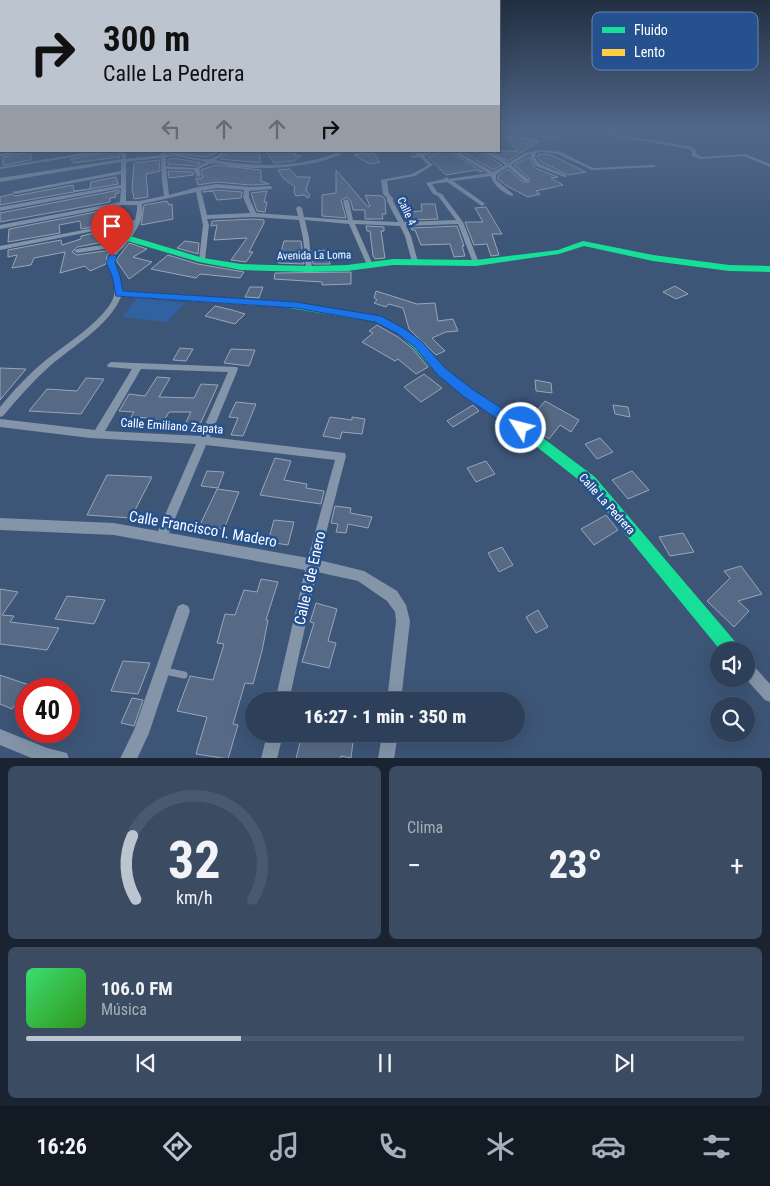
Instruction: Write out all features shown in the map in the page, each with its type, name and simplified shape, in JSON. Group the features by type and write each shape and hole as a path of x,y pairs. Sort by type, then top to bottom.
{"street":[{"path":"0,168 17,165"},
{"path":"0,180 95,165"},
{"path":"123,203 124,165"},
{"path":"167,196 162,173 164,167 196,169 203,165"},
{"path":"234,165 275,165"},
{"name":"Calle 4","path":"415,262 403,224 390,198 386,194 384,180 413,175 430,165"},
{"path":"478,165 493,174"},
{"path":"476,263 460,222 440,195 435,193 429,183 446,179 493,174 506,165"},
{"path":"507,165 526,180"},
{"path":"539,165 564,176"},
{"path":"585,165 592,169 654,166"},
{"path":"196,169 199,176"},
{"path":"15,192 125,172"},
{"path":"493,174 494,181 511,195"},
{"path":"10,208 18,177"},
{"path":"446,179 482,204"},
{"path":"0,227 123,203 139,203 224,185 270,188"},
{"path":"0,209 124,186"},
{"path":"250,188 247,190 246,198 254,215"},
{"path":"198,189 206,225 202,260"},
{"path":"346,201 351,222 370,265"},
{"path":"0,412 28,382 96,324 119,294 116,276 110,262 136,221 139,203"},
{"path":"299,208 310,269"},
{"path":"204,217 254,215 403,224 460,222"},
{"path":"0,248 136,221"},
{"path":"77,251 125,241"},
{"name":"Avenida La Loma","path":"125,241 202,260 241,267 310,269 415,262 476,263 559,252 583,243 653,258 729,268 770,269"},
{"name":"Calle La Pedrera","path":"119,294 296,305 378,319 401,331 418,345 441,371 467,392 507,417 590,481 724,642"},
{"path":"111,365 234,369 161,537"},
{"path":"98,434 139,365"},
{"name":"Calle Emiliano Zapata","path":"0,423 98,434 202,440 341,456"},
{"name":"Calle 8 de Enero","path":"284,692 312,565 341,456"},
{"name":"Calle Francisco I. Madero","path":"0,524 114,529 360,575 392,596 401,610 404,621 395,692"},
{"path":"128,758 141,733 183,611"},
{"path":"755,678 770,695"},
{"path":"0,737 47,756 61,758"},
{"path":"269,758 273,742"},
{"path":"386,758 389,742"}],"lane":[{"path":"162,670 184,675"}],"shaded area":[{"path":"137,298 185,303 167,322 122,317"}],"building":[{"path":"134,165 159,165 160,171 146,174 148,197 134,199 132,188"},
{"path":"218,165 261,170 261,181 269,184 250,185 217,182 198,185 196,178 200,179 203,177 201,170"},
{"path":"436,165 472,165 483,172 475,170 446,175"},
{"path":"485,165 501,165 493,170"},
{"path":"514,165 534,165 535,168 558,177 551,178 563,185 536,191 540,194 528,197 507,186 498,179 498,176 508,169 523,182 529,182 529,178"},
{"path":"548,165 572,165 586,172 568,175"},
{"path":"290,169 297,177 310,177 306,190 310,195 308,198 304,195 296,196 294,192 295,187 283,178 278,170"},
{"path":"336,170 368,207 370,206 365,195 382,196 385,199 386,214 382,214 383,219 365,219 365,210 353,210 351,201 347,197 341,200 346,218 322,216 322,195 336,193"},
{"path":"168,171 193,172 194,175 169,178"},
{"path":"116,177 118,184 90,189 91,182"},
{"path":"73,185 74,191 90,189 0,205 0,197 12,194 15,196"},
{"path":"119,190 119,193 115,194 116,197 110,198 110,202 0,222 0,213"},
{"path":"217,190 242,192 241,198 217,200 213,191 203,192"},
{"path":"267,191 264,202 267,202 265,212 257,211 251,193"},
{"path":"167,201 169,205 172,204 173,219 141,225 144,205"},
{"path":"421,204 435,204 438,219 409,220 406,212 422,211"},
{"path":"486,207 502,234 492,234 499,255 491,256 487,244 474,245 465,222 483,222 475,208"},
{"path":"111,209 112,216 126,213 128,220 81,229 80,221 59,225 60,233 8,242 9,229"},
{"path":"264,220 264,223 249,252 253,252 246,262 231,260 247,238 214,240 217,225 211,226 212,221"},
{"path":"366,226 384,227 384,231 381,231 385,258 375,259 373,256 370,231 367,231"},
{"path":"457,226 464,246 462,246 465,256 454,257 450,244 421,245 415,230 411,228"},
{"path":"94,233 120,239 77,247 72,252 77,255 111,250 107,255 106,264 90,271 85,266 60,273 65,252 34,258 31,265 12,268 17,255 8,257 8,250 61,240 62,245 81,239 81,236"},
{"path":"185,241 199,243 198,254 177,248"},
{"path":"284,241 301,241 304,264 278,263"},
{"path":"129,243 147,249 133,257 152,262 129,279 116,260"},
{"path":"327,250 330,264 313,264 312,251"},
{"path":"168,255 198,264 244,272 240,278 200,274 196,278 151,269"},
{"path":"351,272 351,284 322,285 322,282 274,279 275,273"},
{"path":"675,286 688,294 676,299 663,292"},
{"path":"250,287 263,287 259,298 245,297"},
{"path":"376,291 417,304 435,303 438,321 453,319 458,331 446,332 432,338 445,351 436,355 409,329 403,308 389,304 386,307 374,303 377,300 374,298"},
{"path":"215,306 245,314 235,324 205,316"},
{"path":"377,325 398,337 413,349 428,367 416,374 398,359 395,361 362,342 373,333 369,331"},
{"path":"180,348 193,349 186,361 173,360"},
{"path":"231,349 255,350 249,366 224,363"},
{"path":"0,368 26,369 0,400"},
{"path":"424,374 442,388 421,402 404,387"},
{"path":"157,377 170,378 159,397 194,398 201,384 218,385 197,431 182,430 191,412 169,412 162,424 148,424 151,418 131,417 134,412 119,411 129,394 145,396"},
{"path":"86,378 104,379 81,414 29,411 47,389 77,391"},
{"path":"535,380 551,383 552,393 536,391"},
{"path":"545,401 579,420 571,432 560,425 549,439 527,422"},
{"path":"236,402 256,404 243,436 231,435 238,418 229,417"},
{"path":"473,405 479,411 453,427 447,421"},
{"path":"613,405 628,407 630,417 615,414"},
{"path":"330,417 352,420 352,417 365,419 362,434 342,432 340,439 323,436"},
{"path":"600,438 613,452 597,459 585,444"},
{"path":"275,458 291,461 284,480 307,484 306,488 324,491 321,504 260,495"},
{"path":"486,461 495,474 476,482 467,468"},
{"path":"207,471 224,472 218,488 201,486"},
{"path":"632,471 649,490 628,499 612,480"},
{"path":"107,475 152,477 131,518 87,515"},
{"path":"217,489 239,492 224,529 200,525"},
{"path":"335,506 351,508 350,513 372,517 368,528 348,524 346,533 336,532 338,524 331,523"},
{"path":"606,515 618,530 594,545 581,529"},
{"path":"274,520 294,522 288,545 268,542"},
{"path":"683,533 694,552 670,556 659,537"},
{"path":"502,547 513,565 499,572 488,553"},
{"path":"741,566 762,594 738,601 749,611 734,627 707,601 730,578 724,571"},
{"path":"261,579 278,582 266,620 268,620 262,651 253,684 245,683 233,724 238,725 228,758 196,754 207,717 177,711 190,676 213,680 224,644 217,643 225,614 235,615 244,590 257,592"},
{"path":"0,589 18,592 2,615 14,616 10,622 59,628 47,650 0,644"},
{"path":"67,596 105,600 94,624 55,619"},
{"path":"316,603 337,609 328,641 336,643 329,668 302,662 314,623 310,622"},
{"path":"538,610 548,627 536,633 526,617"},
{"path":"123,661 150,663 138,694 111,691"},
{"path":"0,675 15,680 15,705 12,709 0,704"},
{"path":"132,698 143,700 134,726 121,723"},
{"path":"300,742 353,742 351,758 341,756 341,758 296,758"}],"traffic: fast":[{"path":"127,238 202,260 241,267 309,269 347,268 393,262 476,263 559,252 583,243 653,258 729,268 770,269"},
{"path":"280,304 378,319 401,331 418,345 441,371 467,392 507,417 590,481 724,642"}],"traffic: slow":[{"path":"119,294 280,304"}],"route":[{"path":"112,256 110,262 118,283 119,294 296,305 342,311 378,319 401,331 418,345 441,371 467,392 521,428"}]}
